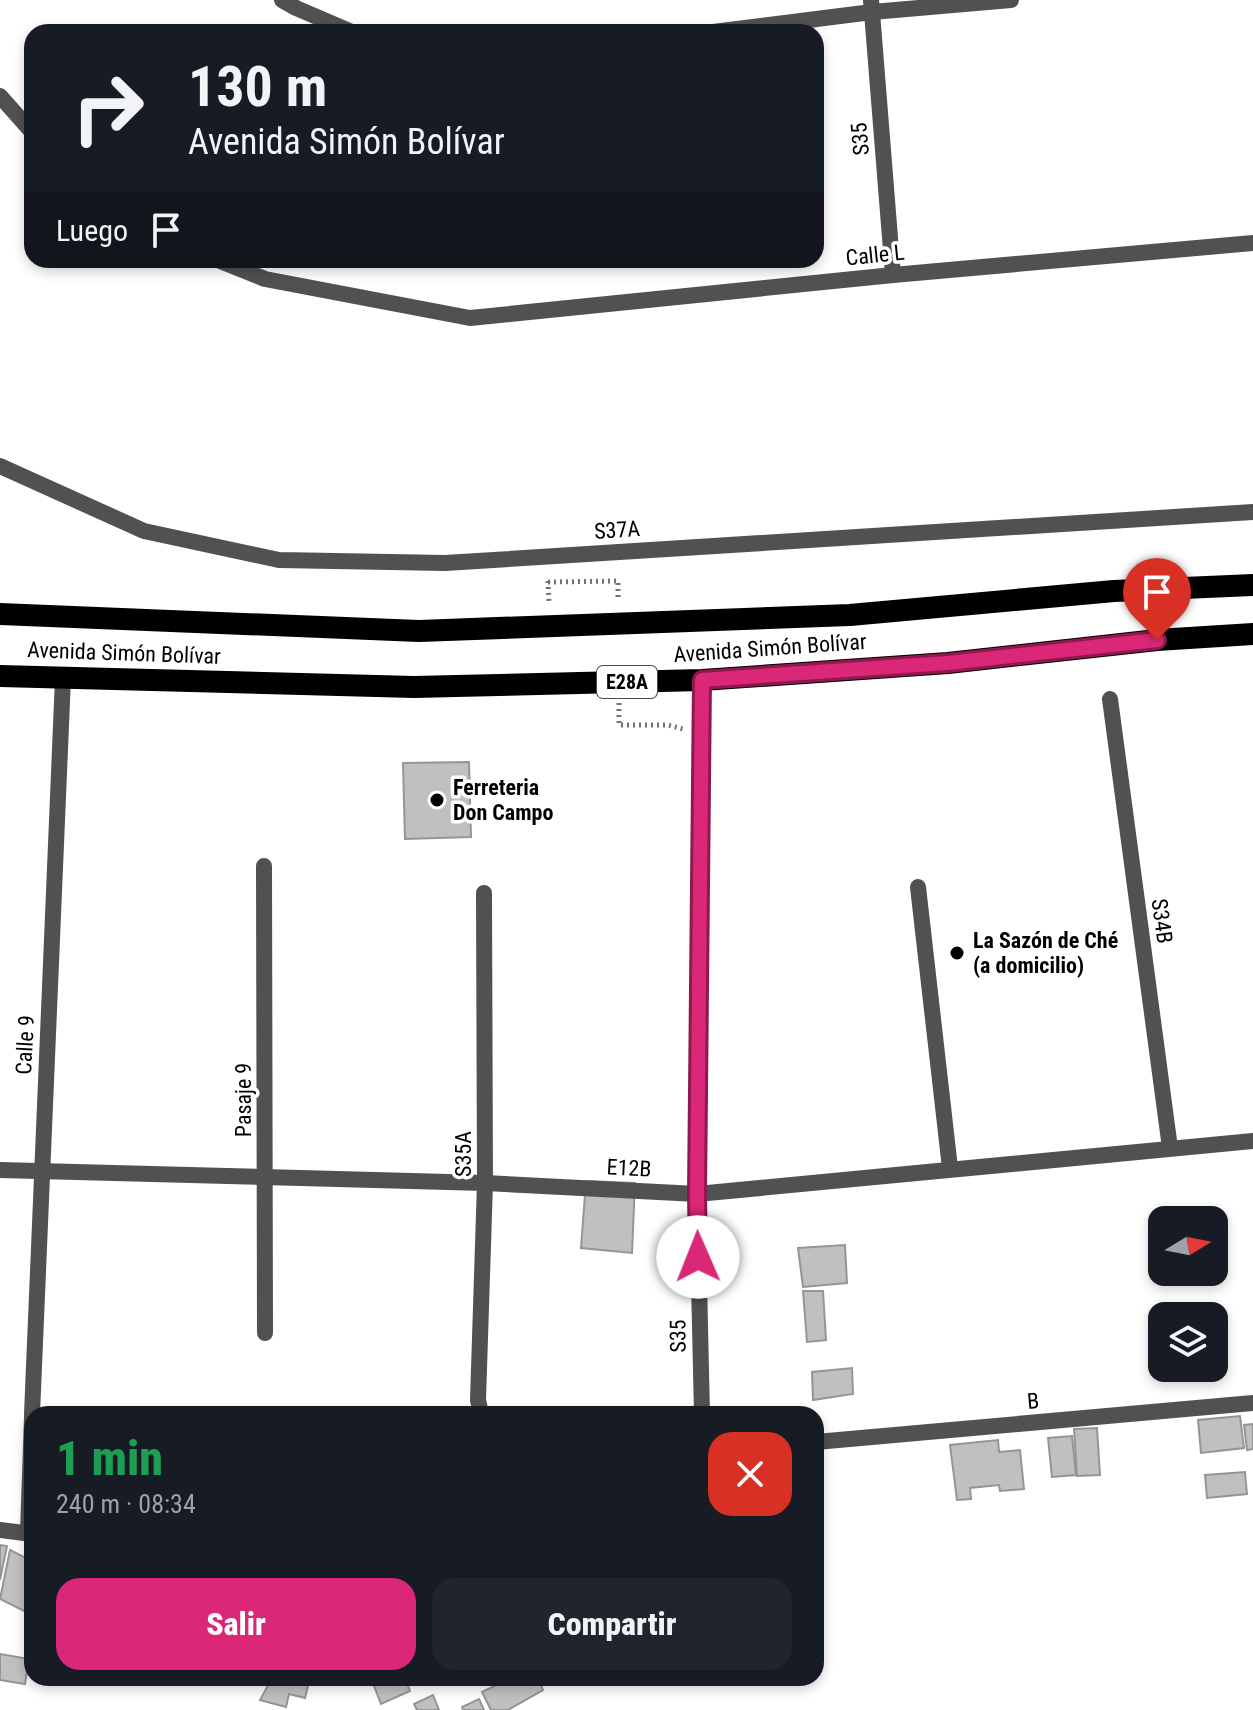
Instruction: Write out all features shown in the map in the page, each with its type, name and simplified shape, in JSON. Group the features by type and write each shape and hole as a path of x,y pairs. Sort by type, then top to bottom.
{"highway":[{"name":"Avenida Simón Bolívar","path":"0,614 419,631 850,615 1114,591 1253,585"},
{"name":"Avenida Simón Bolívar","path":"0,676 414,687 702,680 948,663 1157,640 1253,634"}],"street":[{"path":"282,0 333,24"},
{"path":"762,24 871,6 1011,0"},
{"name":"S35","path":"871,6 893,275"},
{"path":"0,96 24,123"},
{"name":"Calle L","path":"238,268 265,279 470,318 893,275 1253,243"},
{"name":"S37A","path":"0,466 144,531 279,560 445,563 1253,512"},
{"name":"Calle 9","path":"32,1406 63,678"},
{"name":"S35","path":"702,680 697,1194 702,1406"},
{"name":"S34B","path":"1110,699 1170,1148"},
{"name":"Pasaje 9","path":"264,866 265,1333"},
{"path":"918,887 950,1168"},
{"name":"S35A","path":"479,1406 485,1183 484,893"},
{"name":"E12B","path":"0,1170 485,1183 697,1194 1253,1141"},
{"name":"B","path":"824,1441 1253,1403"},
{"path":"0,1530 24,1532"}],"path":[{"path":"546,556 551,626"},
{"path":"548,582 618,581 618,609"},
{"path":"619,696 619,725 668,725"}],"building":[{"name":"Ferreteria Don Campo","path":"469,762 471,837 405,839 403,763"},
{"path":"586,1181 635,1183 632,1253 581,1248"},
{"path":"845,1245 847,1283 803,1287 798,1248"},
{"path":"803,1291 823,1291 826,1340 807,1342"},
{"path":"852,1368 853,1394 813,1400 812,1372"},
{"path":"1240,1416 1244,1448 1201,1453 1198,1420"},
{"path":"1253,1424 1253,1449 1247,1450 1244,1425"},
{"path":"1097,1428 1100,1475 1077,1476 1074,1429"},
{"path":"1072,1436 1076,1475 1052,1477 1048,1438"},
{"path":"998,1440 999,1452 1020,1450 1024,1489 1000,1491 999,1485 970,1488 971,1499 957,1500 950,1445"},
{"path":"1245,1472 1247,1494 1207,1498 1205,1475"},
{"path":"0,1545 7,1546 0,1580"},
{"path":"10,1550 24,1557 24,1611 0,1599"},
{"path":"0,1654 24,1658 24,1684 0,1680"},
{"path":"268,1686 308,1686 305,1698 289,1694 286,1707 260,1700"},
{"path":"374,1686 408,1686 410,1691 381,1704"},
{"path":"494,1686 541,1686 543,1690 508,1710 491,1710 482,1692"},
{"path":"433,1695 439,1710 417,1710 414,1704"},
{"path":"479,1699 484,1710 463,1710 462,1707"}],"place":[{"name":"Ferreteria Don Campo","path":"437,800"},
{"name":"La Sazón de Ché (a domicilio)","path":"957,953"}],"route":[{"path":"698,1257 702,680 948,663 1157,640"}]}
